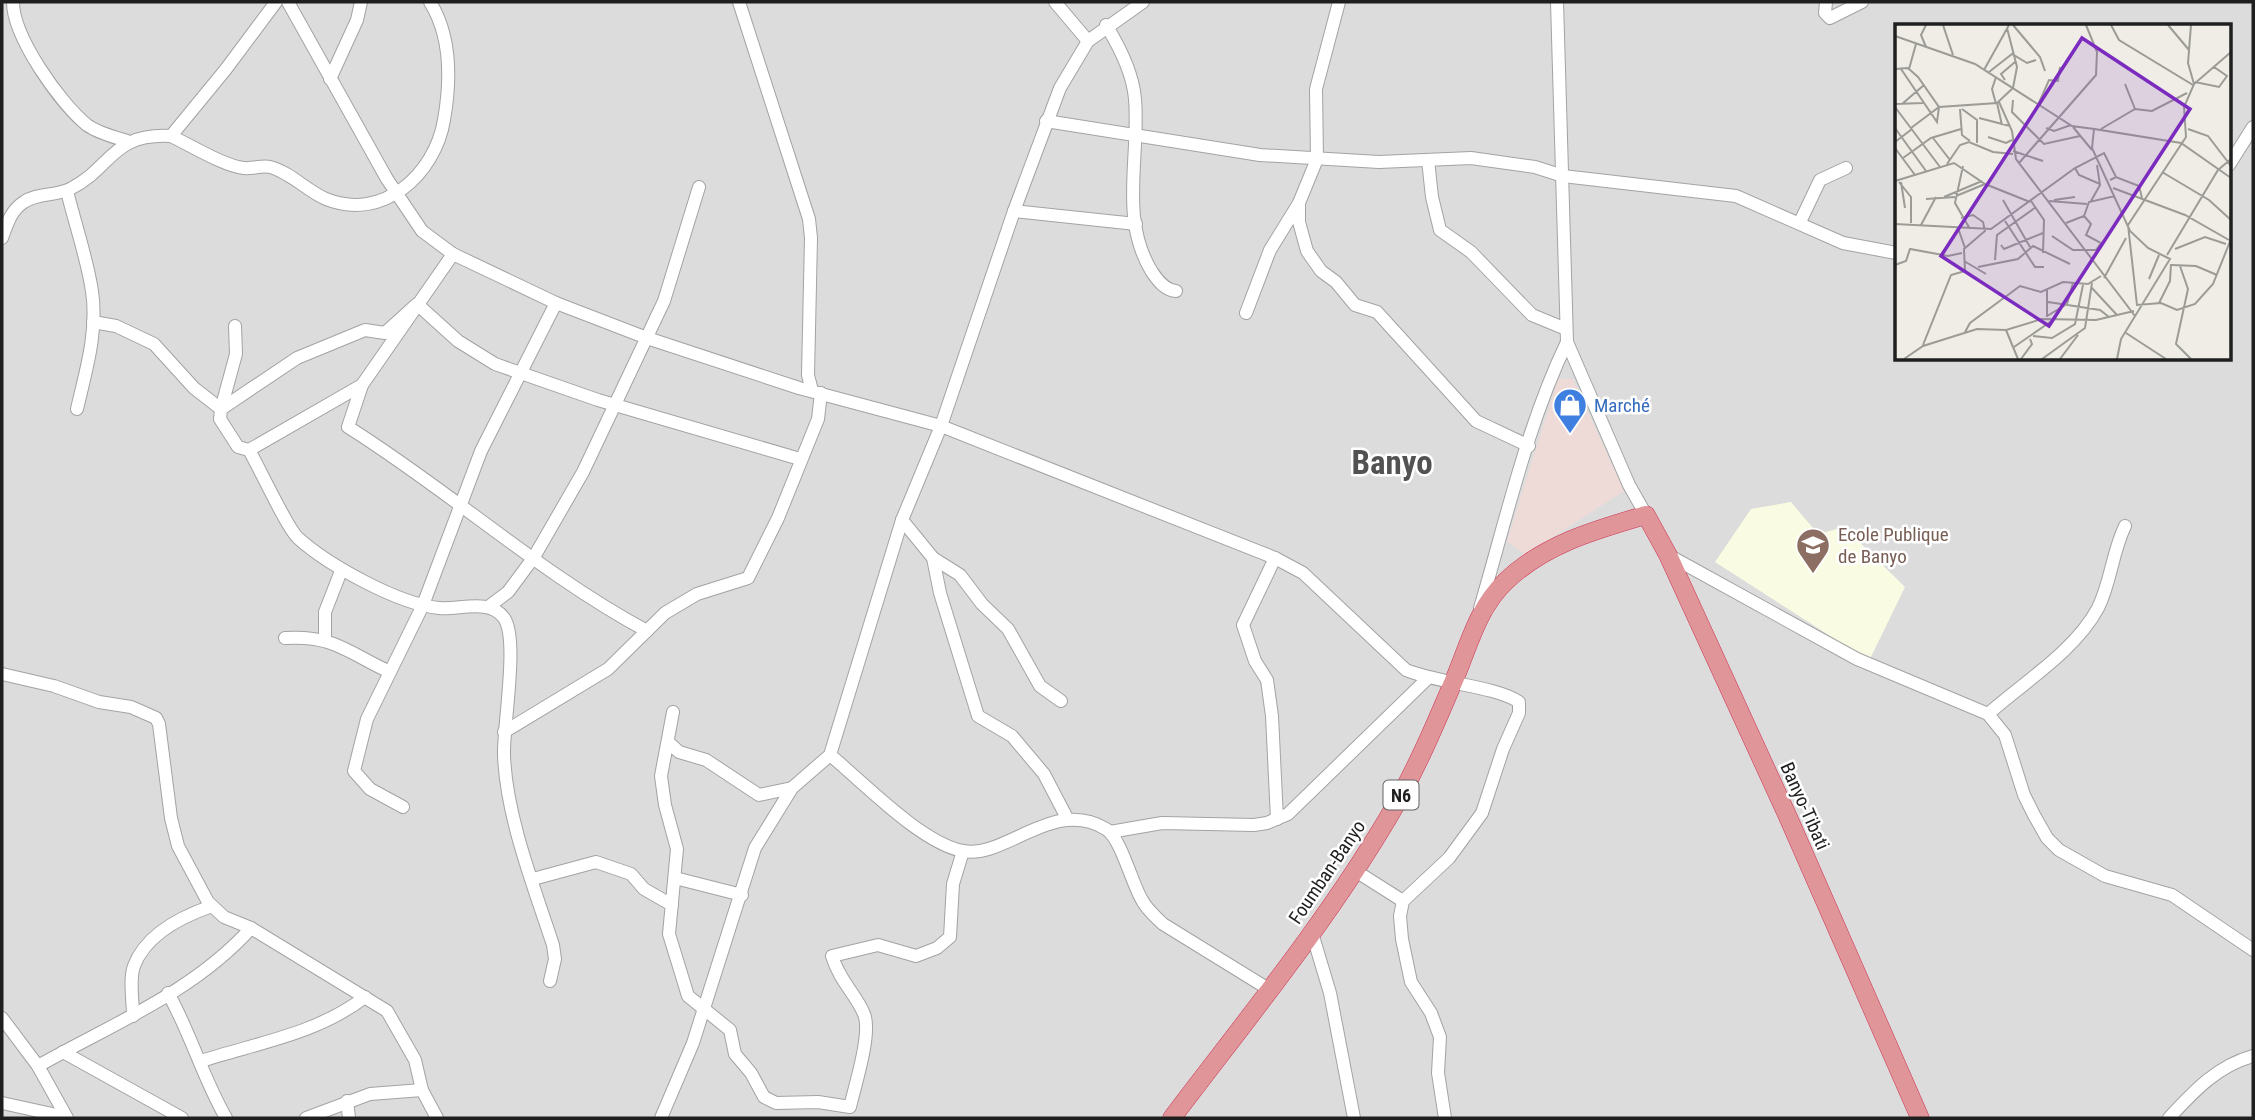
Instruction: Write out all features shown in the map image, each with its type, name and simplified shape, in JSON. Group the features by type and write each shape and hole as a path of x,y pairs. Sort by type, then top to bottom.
{"highway":[{"name":"Banyo-Tibati","path":"1646,515 1668,555 1788,817 1920,1118"},
{"name":"Foumban-Banyo","path":"1172,1118 1312,933 1354,870 1403,790 1453,683 1475,624 1503,584 1539,554 1585,533 1646,515"}],"street":[{"path":"12,2 24,40 65,101 87,124 127,141 171,136 236,166 271,167 327,200 343,204 371,203 399,194 440,144 447,104 447,36 430,2"},
{"path":"171,136 276,2"},
{"path":"288,2 387,179 422,231 453,254 556,303 647,338 816,392 941,426 1275,558 1303,573 1406,670 1427,679 1516,699 1521,706 1482,813 1449,858 1404,901 1400,916 1405,962 1411,982 1431,1013 1440,1037 1438,1073 1445,1118"},
{"path":"330,79 357,20 361,2"},
{"path":"504,732 608,669 665,613 697,594 748,578 778,518 818,419 816,392 808,375 811,238 809,219 739,2"},
{"path":"1055,2 1087,41"},
{"path":"661,1118 704,1009 755,848 792,788 830,755 902,520 941,426 1046,121 1070,66 1087,41 1106,25 1143,2"},
{"path":"1245,313 1270,250 1299,203 1317,159 1316,89 1339,2"},
{"path":"1558,2 1567,342 1629,485 1646,515"},
{"path":"1826,2 1825,13 1830,18 1862,2"},
{"path":"1106,25 1132,85 1136,138 1133,164 1140,250 1163,286 1176,291"},
{"path":"1046,121 1136,138 1260,155 1379,162 1471,158 1535,167 1563,176 1736,196 1843,243 1895,253"},
{"path":"2230,163 2253,127"},
{"path":"2,237 10,217 22,203 67,191 127,141"},
{"path":"1428,160 1432,197 1440,230 1471,252 1532,316 1566,328"},
{"path":"1800,222 1820,180 1846,168"},
{"path":"488,607 508,592 534,557 583,472 664,301 699,187"},
{"path":"67,191 92,292 91,352 77,409"},
{"path":"1299,203 1299,222 1307,251 1321,271 1336,282 1355,304 1377,312 1476,421 1529,446"},
{"path":"1014,211 1136,225"},
{"path":"453,254 362,385 348,427 604,608 647,631"},
{"path":"403,807 370,789 354,771 367,719 423,605 481,451 556,303"},
{"path":"417,304 477,356 521,374 615,405 800,459"},
{"path":"221,409 297,358 365,330 385,333 417,304"},
{"path":"93,322 116,326 154,344 194,388 221,409"},
{"path":"235,326 236,354 220,419 238,447 249,450 362,385"},
{"path":"1475,624 1555,366 1567,342"},
{"path":"249,450 296,537 341,571 423,605 439,608 488,607 499,612 507,624 510,654 504,732 506,773 555,953 550,981"},
{"path":"902,520 933,558 960,575 982,604 1008,629 1040,686 1061,701"},
{"path":"1988,714 2082,631 2103,596 2114,548 2125,526"},
{"path":"1668,555 1846,653 1988,714 2005,736 2024,795 2034,815 2047,838 2059,850 2105,876 2172,895 2253,950"},
{"path":"933,558 940,593 978,716 1012,736 1044,774 1068,820"},
{"path":"1275,558 1243,625 1255,661 1267,680 1272,716 1277,819"},
{"path":"325,639 326,612 341,571"},
{"path":"285,638 311,636 325,639 390,672"},
{"path":"2,674 54,685 99,702 131,708 156,718 171,818 178,846 212,906 224,917 251,928 365,997 392,1017 415,1060 422,1090 437,1118"},
{"path":"1110,832 1162,823 1237,826 1268,823 1277,819 1311,795 1345,756 1427,679"},
{"path":"673,712 661,776 665,805 677,849 669,934 688,996 730,1030 735,1054 751,1073 764,1097 776,1103 818,1102 850,1107 867,1026 863,1010 844,985 832,956 878,945 916,956 947,942 952,930 953,884 963,851"},
{"path":"668,742 679,752 706,760 759,795 792,788"},
{"path":"830,755 938,843 963,851 983,849 1068,820 1096,824 1110,832 1148,910 1163,924 1270,990"},
{"path":"533,879 596,862 631,874 644,889 672,905"},
{"path":"1354,870 1404,901"},
{"path":"675,878 742,895"},
{"path":"133,1016 134,966 144,952 180,918 212,906"},
{"path":"38,1066 133,1016 216,964 251,928"},
{"path":"1312,933 1330,993 1354,1118"},
{"path":"168,993 226,1118"},
{"path":"201,1061 308,1029 344,1012 365,997"},
{"path":"2,1018 38,1066 66,1118"},
{"path":"63,1052 182,1118"},
{"path":"2169,1118 2202,1083 2236,1061 2253,1056"},
{"path":"306,1118 370,1094 422,1090"},
{"path":"347,1101 349,1118"},
{"path":"2,1103 66,1118"}],"shaded area":[{"path":"2,2 2253,2 2253,1118 2,1118"},
{"name":"Marché","path":"1558,379 1573,379 1624,491 1525,555 1507,541"},
{"name":"Ecole Publique de Banyo","path":"1791,502 1818,534 1844,527 1905,587 1869,661 1715,562 1751,509"}],"place":[{"name":"Marché","path":"1570,435"},
{"name":"Ecole Publique de Banyo","path":"1813,575"}],"district":[{"name":"Banyo","path":"1392,462"}]}
